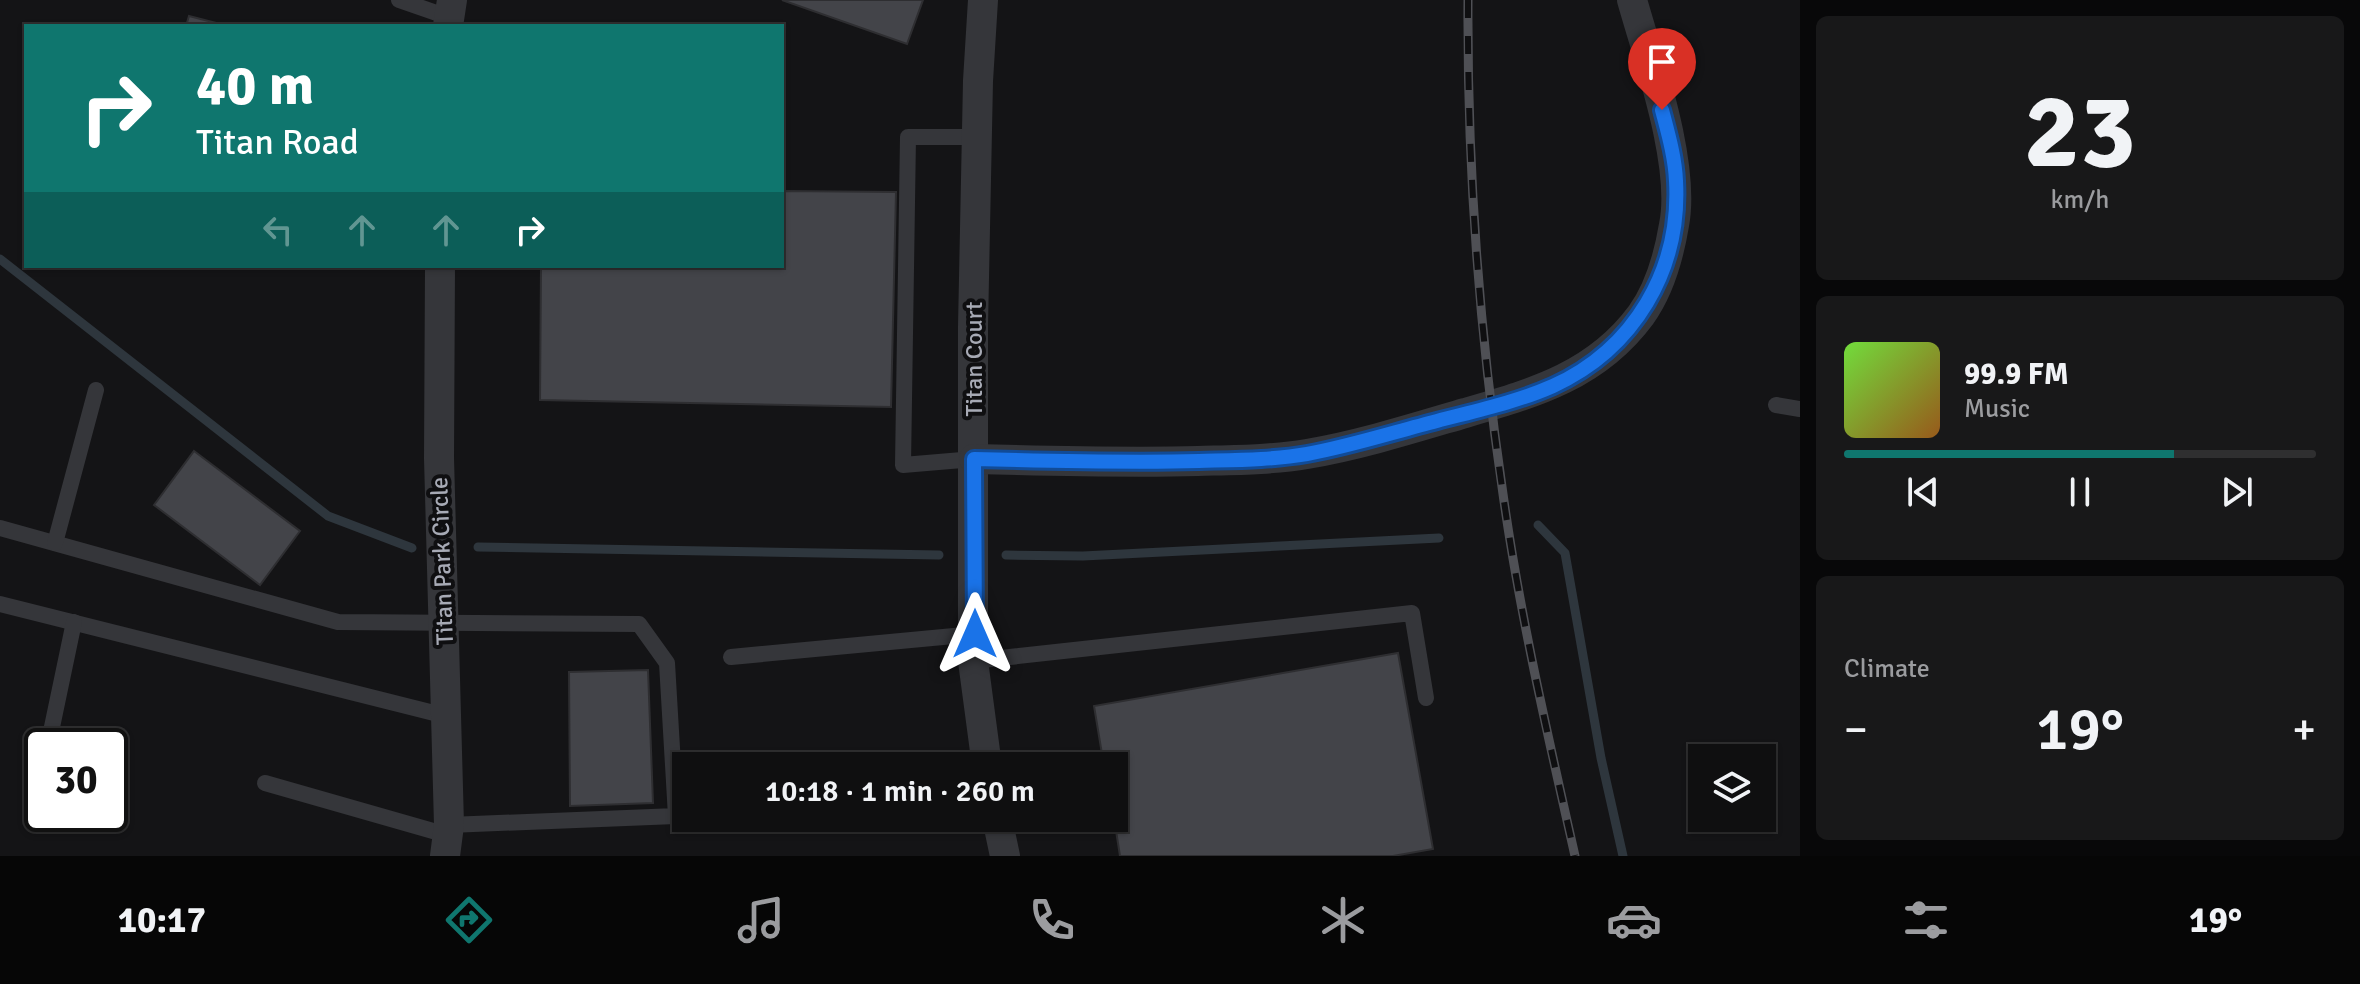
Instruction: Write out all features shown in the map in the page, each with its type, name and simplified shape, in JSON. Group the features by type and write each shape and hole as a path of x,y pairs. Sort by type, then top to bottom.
{"street":[{"name":"Titan Court","path":"983,0 973,327 974,648 985,752"},
{"path":"974,459 1139,463 1255,460 1308,454 1504,402 1551,386 1585,368 1615,343 1642,314 1663,272 1675,222 1676,180 1669,137 1632,0"},
{"name":"Titan Park Circle","path":"440,268 439,458 447,839"},
{"path":"1000,832 1005,856"}],"lane":[{"path":"399,0 449,14"},
{"path":"974,459 903,465 908,137 977,137"},
{"path":"55,543 96,390"},
{"path":"1776,405 1800,409"},
{"path":"0,528 338,622 639,624 667,663 676,816 447,839 265,783"},
{"path":"0,604 446,716"},
{"path":"731,657 974,648 1412,613 1426,698"},
{"path":"52,728 74,622"}],"building":[{"path":"782,0 923,0 907,44"},
{"path":"189,16 220,24 187,24"},
{"path":"784,191 896,192 891,407 540,400 541,268 784,268"},
{"path":"194,451 300,531 260,585 154,505"},
{"path":"1398,653 1433,849 1393,856 1120,856 1116,832 1128,832 1128,752 1102,752 1094,706"},
{"path":"648,670 653,803 570,806 569,672"}],"waterway":[{"path":"0,259 328,516 412,548"},
{"path":"1538,525 1565,553 1601,758 1623,856"},
{"path":"1006,555 1083,556 1439,538"},
{"path":"478,547 939,555"}],"railway":[{"path":"1468,0 1472,186 1481,309 1495,432 1526,631 1575,856"}],"route":[{"path":"975,634 974,459 1139,463 1255,460 1308,454 1504,402 1551,386 1585,368 1615,343 1642,314 1663,272 1675,222 1676,180 1662,110"}]}
